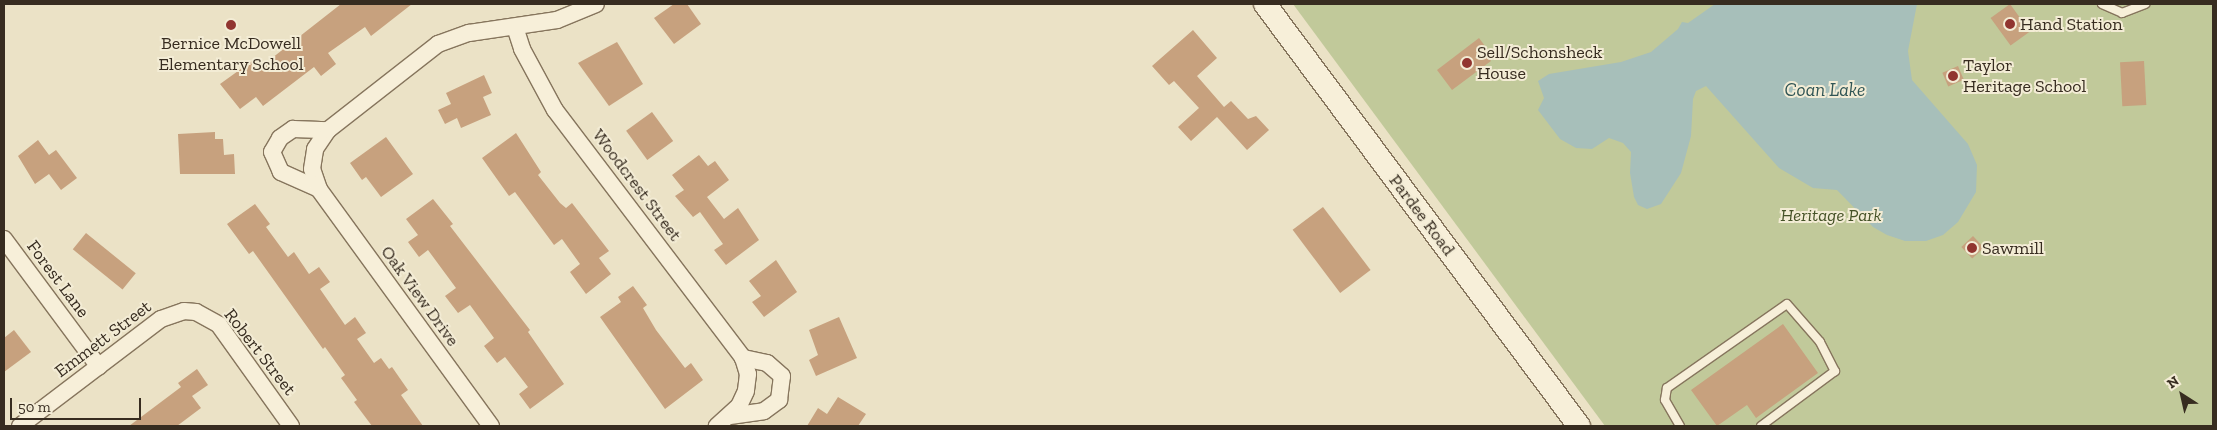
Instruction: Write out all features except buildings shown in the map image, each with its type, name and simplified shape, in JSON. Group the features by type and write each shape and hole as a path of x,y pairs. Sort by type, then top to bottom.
{"main road":[{"name":"Pardee Road","path":"1264,4 1579,426"}],"street":[{"name":"Oak View Drive","path":"491,426 319,189 312,169 315,149 328,130 425,51 469,33 557,20 596,4"},
{"name":"Woodcrest Street","path":"515,27 522,49 555,110 743,358 748,374 746,391 730,416 717,426"},
{"name":"Oak View Drive","path":"319,189 281,172 272,152 280,138 293,129 328,130"},
{"name":"Forest Lane","path":"4,239 99,366"},
{"name":"Emmett Street","path":"20,426 161,319 172,313 191,312"},
{"name":"Robert Street","path":"191,312 210,318 219,325 291,426"},
{"name":"Woodcrest Street","path":"730,416 764,411 779,400 782,376 767,363 743,358"}],"lane":[{"path":"2102,4 2122,13 2144,4"},
{"path":"1680,426 1665,400 1667,388 1787,304 1820,342 1835,371 1760,426"}],"green space":[{"name":"Heritage Park","path":"1293,4 2213,4 2213,426 1605,426"}],"water":[{"name":"Coan Lake","path":"1715,4 1917,4 1908,51 1912,80 1968,144 1977,165 1976,192 1958,222 1943,235 1926,241 1905,241 1887,235 1873,227 1837,190 1813,188 1779,168 1706,86 1696,91 1693,99 1691,136 1681,173 1661,204 1647,209 1638,205 1634,197 1630,173 1631,152 1623,143 1609,138 1592,149 1576,148 1560,139 1538,110 1544,98 1538,81 1549,74 1621,62 1651,52 1678,29 1682,22 1688,23"}],"place":[{"name":"Hand Station","path":"2010,24"},
{"name":"Bernice McDowell Elementary School","path":"231,25"},
{"name":"Sell/Schonsheck House","path":"1467,63"},
{"name":"Taylor Heritage School","path":"1953,76"},
{"name":"Sawmill","path":"1972,248"}]}
